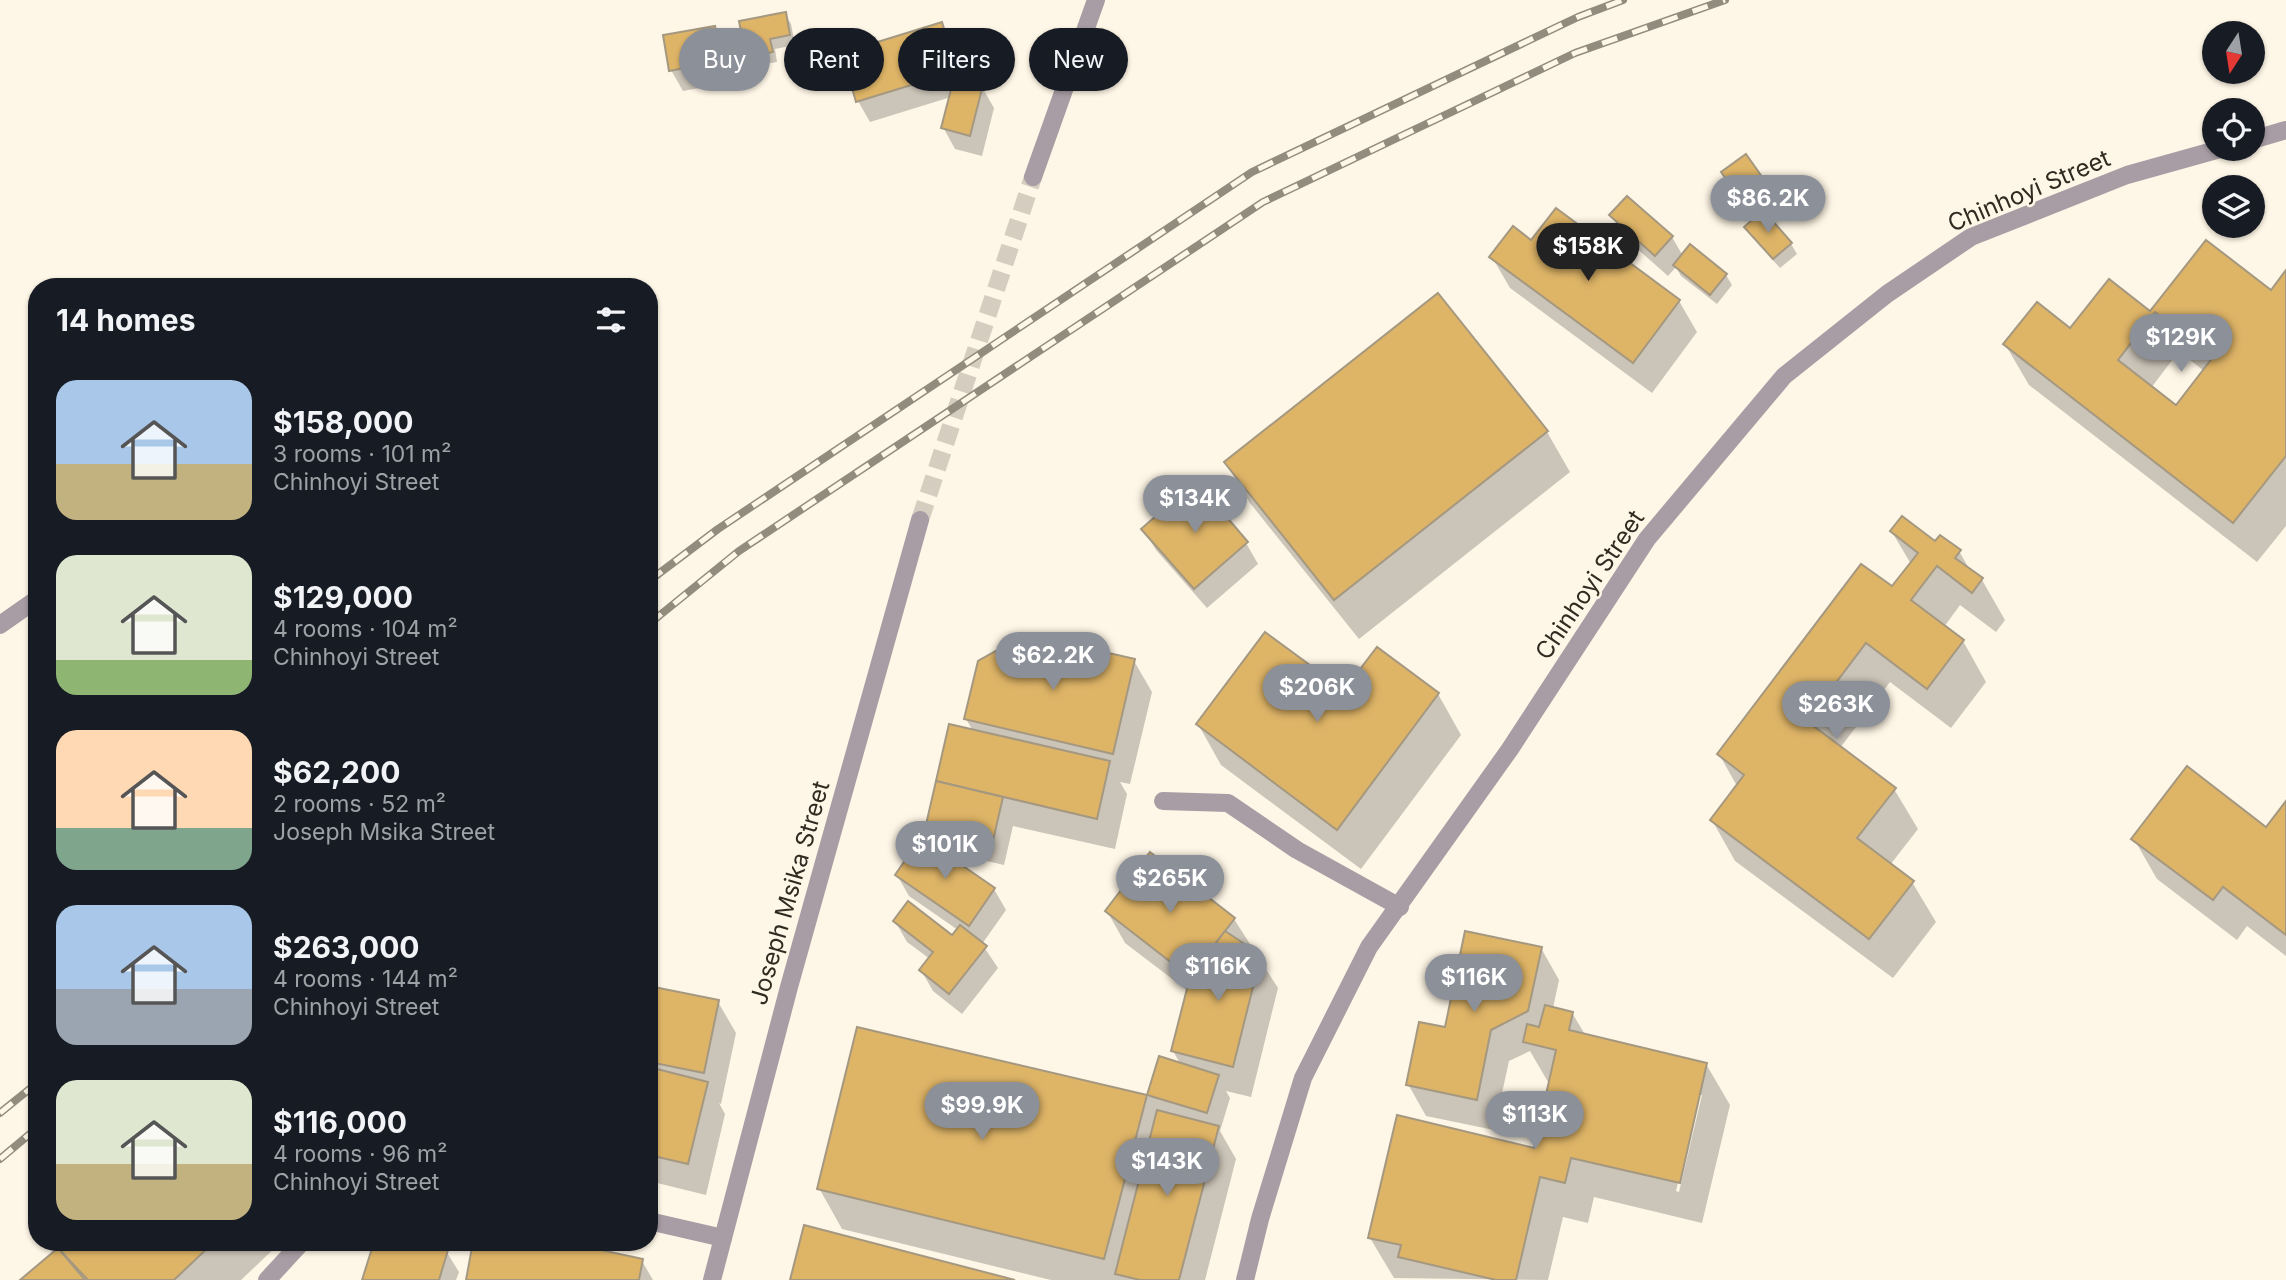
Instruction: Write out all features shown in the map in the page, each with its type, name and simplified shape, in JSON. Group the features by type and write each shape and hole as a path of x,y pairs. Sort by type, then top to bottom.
{"street":[{"path":"1032,177 1096,0"},
{"path":"2265,136 2286,130"},
{"name":"Chinhoyi Street","path":"1245,1280 1260,1219 1303,1077 1370,947 1510,749 1647,539 1784,376 1887,293 1971,237 2127,175 2202,154"},
{"name":"Joseph Msika Street","path":"712,1280 789,987 920,520"},
{"path":"0,625 28,605"},
{"path":"1163,801 1228,803 1297,849 1400,907"},
{"path":"658,1223 723,1238"},
{"path":"267,1280 294,1251"}],"building":[{"path":"786,12 789,28 784,28 784,36 770,39 770,28 740,28 739,21"},
{"path":"942,22 944,28 923,28"},
{"path":"679,32 679,69 669,71 663,35"},
{"path":"898,36 898,89 856,102 853,91 884,91 884,40"},
{"path":"951,91 981,91 970,136 941,128"},
{"path":"1746,154 1772,191 1747,208 1721,172"},
{"path":"1627,196 1673,236 1655,256 1609,215"},
{"path":"1556,208 1680,300 1633,363 1489,257 1513,226 1531,240"},
{"path":"1763,210 1792,243 1773,259 1744,227"},
{"path":"2206,240 2271,290 2286,270 2286,456 2233,523 2003,344 2037,302 2070,328 2109,279 2150,311","holes":["2155,312 2213,357 2176,405 2118,360"]},
{"path":"1690,244 1727,274 1710,295 1673,265"},
{"path":"1438,293 1548,431 1334,600 1224,462"},
{"path":"1196,481 1248,542 1194,589 1141,529"},
{"path":"1902,516 1935,541 1940,535 1961,550 1955,558 1983,578 1972,593 1937,566 1911,600 1964,640 1927,689 1866,643 1807,721 1896,788 1857,838 1914,881 1869,939 1710,820 1744,775 1717,754 1861,564 1892,586 1918,553 1890,531"},
{"path":"1265,632 1344,690 1377,647 1439,693 1337,830 1196,724"},
{"path":"1026,634 1135,659 1113,754 964,719 978,661"},
{"path":"949,724 1110,761 1097,819 936,781"},
{"path":"2187,766 2266,827 2286,801 2286,935 2223,887 2213,900 2131,839"},
{"path":"936,781 1003,797 992,845 925,829"},
{"path":"921,837 995,888 969,926 895,875"},
{"path":"1150,852 1235,918 1190,977 1105,911"},
{"path":"908,901 952,935 960,925 987,946 949,994 919,970 933,952 893,921"},
{"path":"1225,931 1261,955 1233,1067 1171,1051 1190,977"},
{"path":"1465,931 1542,947 1528,1011 1491,1030 1477,1100 1406,1085 1419,1022 1445,1027"},
{"path":"658,988 719,1000 704,1073 658,1064"},
{"path":"1545,1005 1573,1012 1569,1030 1707,1063 1680,1183 1571,1158 1565,1183 1540,1177 1516,1280 1496,1280 1398,1257 1401,1245 1368,1238 1397,1115 1534,1148 1556,1050 1523,1042 1527,1024 1539,1027"},
{"path":"857,1027 1147,1095 1104,1259 817,1189"},
{"path":"1159,1056 1219,1075 1207,1113 1147,1095"},
{"path":"658,1069 708,1082 688,1164 658,1157"},
{"path":"1157,1110 1219,1126 1179,1280 1140,1280 1115,1274"},
{"path":"804,1225 1015,1280 790,1280"},
{"path":"54,1251 61,1251 85,1280 20,1280"},
{"path":"61,1251 205,1251 174,1280 88,1280"},
{"path":"371,1251 448,1251 439,1280 362,1280"},
{"path":"471,1251 606,1251 643,1259 639,1280 466,1280"}],"tunnel":[{"path":"920,520 1033,177"}],"railway":[{"path":"658,574 718,529 1252,172 1578,17 1623,0"},
{"path":"658,617 739,551 1263,202 1575,53 1725,0"},
{"path":"0,1113 28,1090"},
{"path":"0,1159 28,1136"}]}
